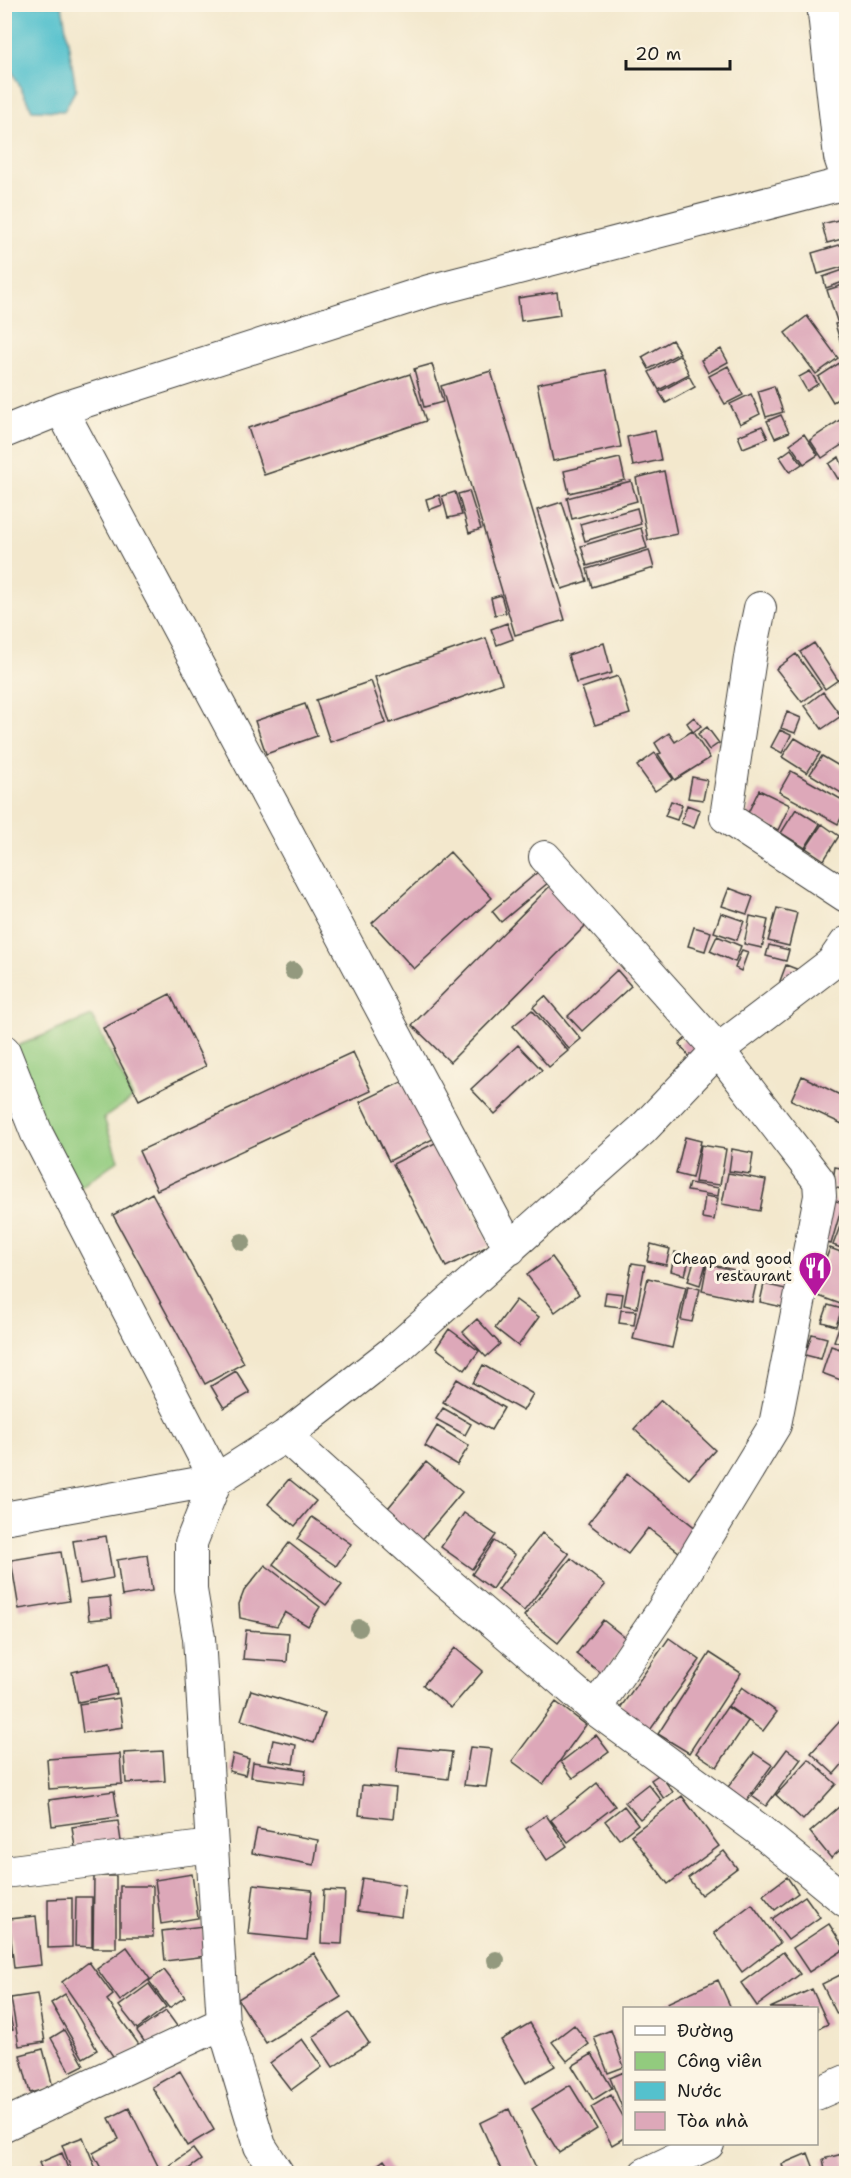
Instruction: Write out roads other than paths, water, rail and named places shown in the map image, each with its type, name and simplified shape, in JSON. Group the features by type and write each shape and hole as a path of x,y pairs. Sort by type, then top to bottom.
{"street":[{"path":"823,4 840,157 846,175"},
{"path":"4,432 61,409 429,291 846,183"},
{"path":"61,409 510,1249"},
{"path":"760,608 751,651 726,817 846,896"},
{"path":"544,856 718,1050 819,1180 819,1196 775,1425 662,1611 595,1708"},
{"path":"4,1518 216,1480 285,1436 394,1351 510,1249 642,1130 718,1050 832,963 846,942"},
{"path":"4,1051 37,1134 216,1480 191,1543 191,1590 199,1638 223,2023 260,2146 278,2174"},
{"path":"285,1436 441,1576 595,1708 758,1829 846,1901"},
{"path":"4,1872 212,1846"},
{"path":"4,2125 223,2023"},
{"path":"818,2093 846,2081"},
{"path":"645,2174 706,2145"}],"water":[{"path":"4,5 62,5 76,89 64,111 32,110 11,69 5,47"}],"place":[{"name":"Cheap and good restaurant","path":"815,1297"}]}
